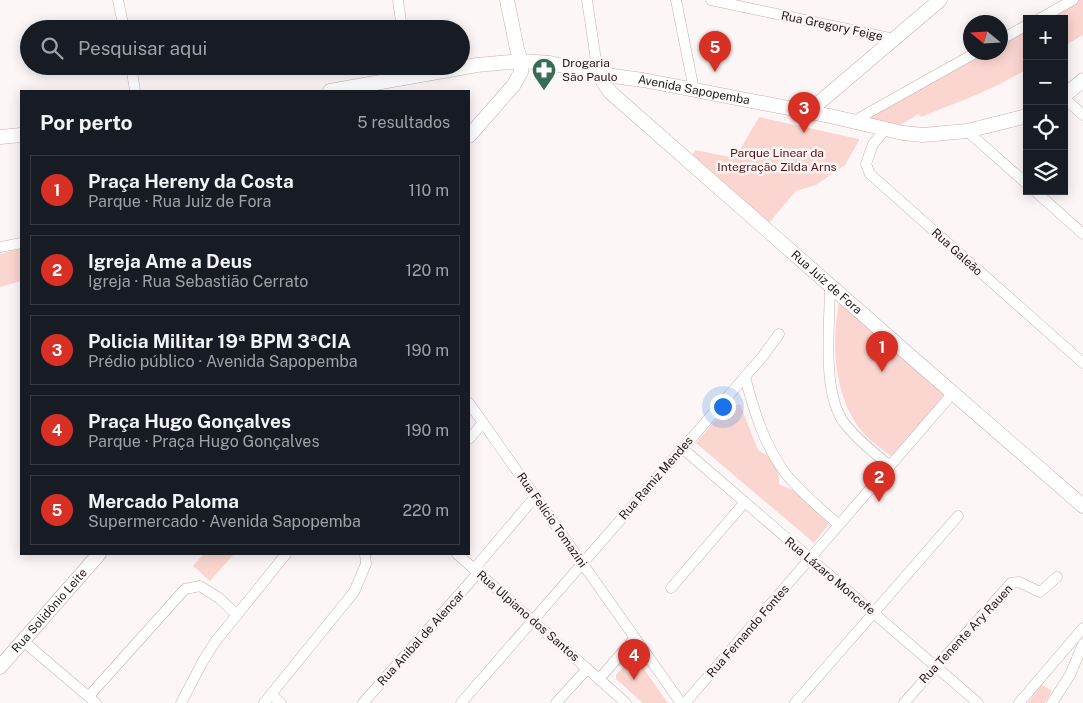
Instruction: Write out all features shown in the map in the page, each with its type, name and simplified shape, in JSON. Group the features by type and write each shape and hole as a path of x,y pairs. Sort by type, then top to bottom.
{"main road":[{"path":"470,135 513,86 521,72 521,61 507,0"},
{"path":"808,112 940,0"},
{"name":"Avenida Sapopemba","path":"470,65 521,61 550,63 598,74 808,112 885,130 923,135 968,131 1023,117"},
{"name":"Rua Juiz de Fora","path":"598,74 610,92 1083,506"},
{"name":"Avenida Sapopemba","path":"334,90 395,75"},
{"path":"1068,93 1083,80"},
{"path":"0,137 20,135"},
{"name":"Rua Solidônio Leite","path":"0,667 99,555"}],"street":[{"path":"118,0 122,20"},
{"path":"398,0 401,20"},
{"path":"587,0 598,74"},
{"path":"676,0 694,90"},
{"name":"Rua Gregory Feige","path":"710,0 894,40"},
{"path":"1046,15 1073,0"},
{"path":"1008,36 1023,27"},
{"path":"852,122 963,60"},
{"path":"132,75 135,90"},
{"path":"1068,101 1083,115"},
{"name":"Rua Galeão","path":"885,130 873,144 866,164 870,174 1083,363"},
{"path":"968,131 1023,180"},
{"path":"1039,195 1083,234"},
{"path":"0,247 20,243"},
{"path":"830,286 831,389 836,408 844,423 890,466"},
{"name":"Rua Ramiz Mendes","path":"461,703 534,622 745,377 778,334"},
{"path":"745,377 763,434 786,474 802,492 840,525"},
{"name":"Rua Fernando Fontes","path":"686,703 954,393"},
{"name":"Rua Felício Tomazini","path":"470,404 681,703"},
{"path":"470,438 483,423"},
{"name":"Rua Lázaro Moncefe","path":"682,448 978,703"},
{"name":"Rua Anibal de Alencar","path":"363,703 476,571 535,497"},
{"path":"671,588 745,502"},
{"path":"796,703 958,516"},
{"path":"181,703 202,660 236,614 285,555"},
{"path":"264,703 354,592 366,564 365,555"},
{"name":"Rua Ulpiano dos Santos","path":"458,555 626,703"},
{"name":"Rua Tenente Ary Rauen","path":"904,703 1011,583 1019,582 1040,592 1058,577"},
{"path":"23,641 93,700 185,589 200,586 219,598 236,614"},
{"path":"1019,703 1083,628"},
{"path":"598,678 635,638"},
{"path":"1052,703 1070,675 1083,644"},
{"path":"556,703 587,668"},
{"path":"271,695 280,703"}],"green space":[{"path":"1078,0 1083,0 1083,35 1068,44 1068,15 1051,15"},
{"path":"1023,30 1023,71 1014,77 948,107 921,117 919,114 898,126 862,118 969,60 1008,60 1008,38"},
{"name":"Parque Linear da Integração Zilda Arns","path":"759,117 859,139 845,165 816,185 796,191 769,223 693,155 695,150 735,158"},
{"path":"20,248 20,281 0,287 0,254"},
{"path":"839,303 948,392 892,457 863,433 851,415 845,401 840,385 835,351"},
{"path":"740,404 758,450 778,462 779,484 795,491 829,524 814,543 696,443 725,409"},
{"path":"203,555 233,555 210,581 193,566"},
{"path":"633,657 636,658 668,703 643,703 616,679 616,675"},
{"path":"1041,684 1052,691 1045,703 1028,703"}],"place":[{"name":"Mercado Paloma","path":"715,72"},
{"name":"Drogaria São Paulo","path":"544,91"},
{"name":"Policia Militar 19ª BPM 3ªCIA","path":"804,133"},
{"name":"Praça Hereny da Costa","path":"882,372"},
{"name":"Igreja Ame a Deus","path":"879,502"},
{"name":"Praça Hugo Gonçalves","path":"634,680"}]}
